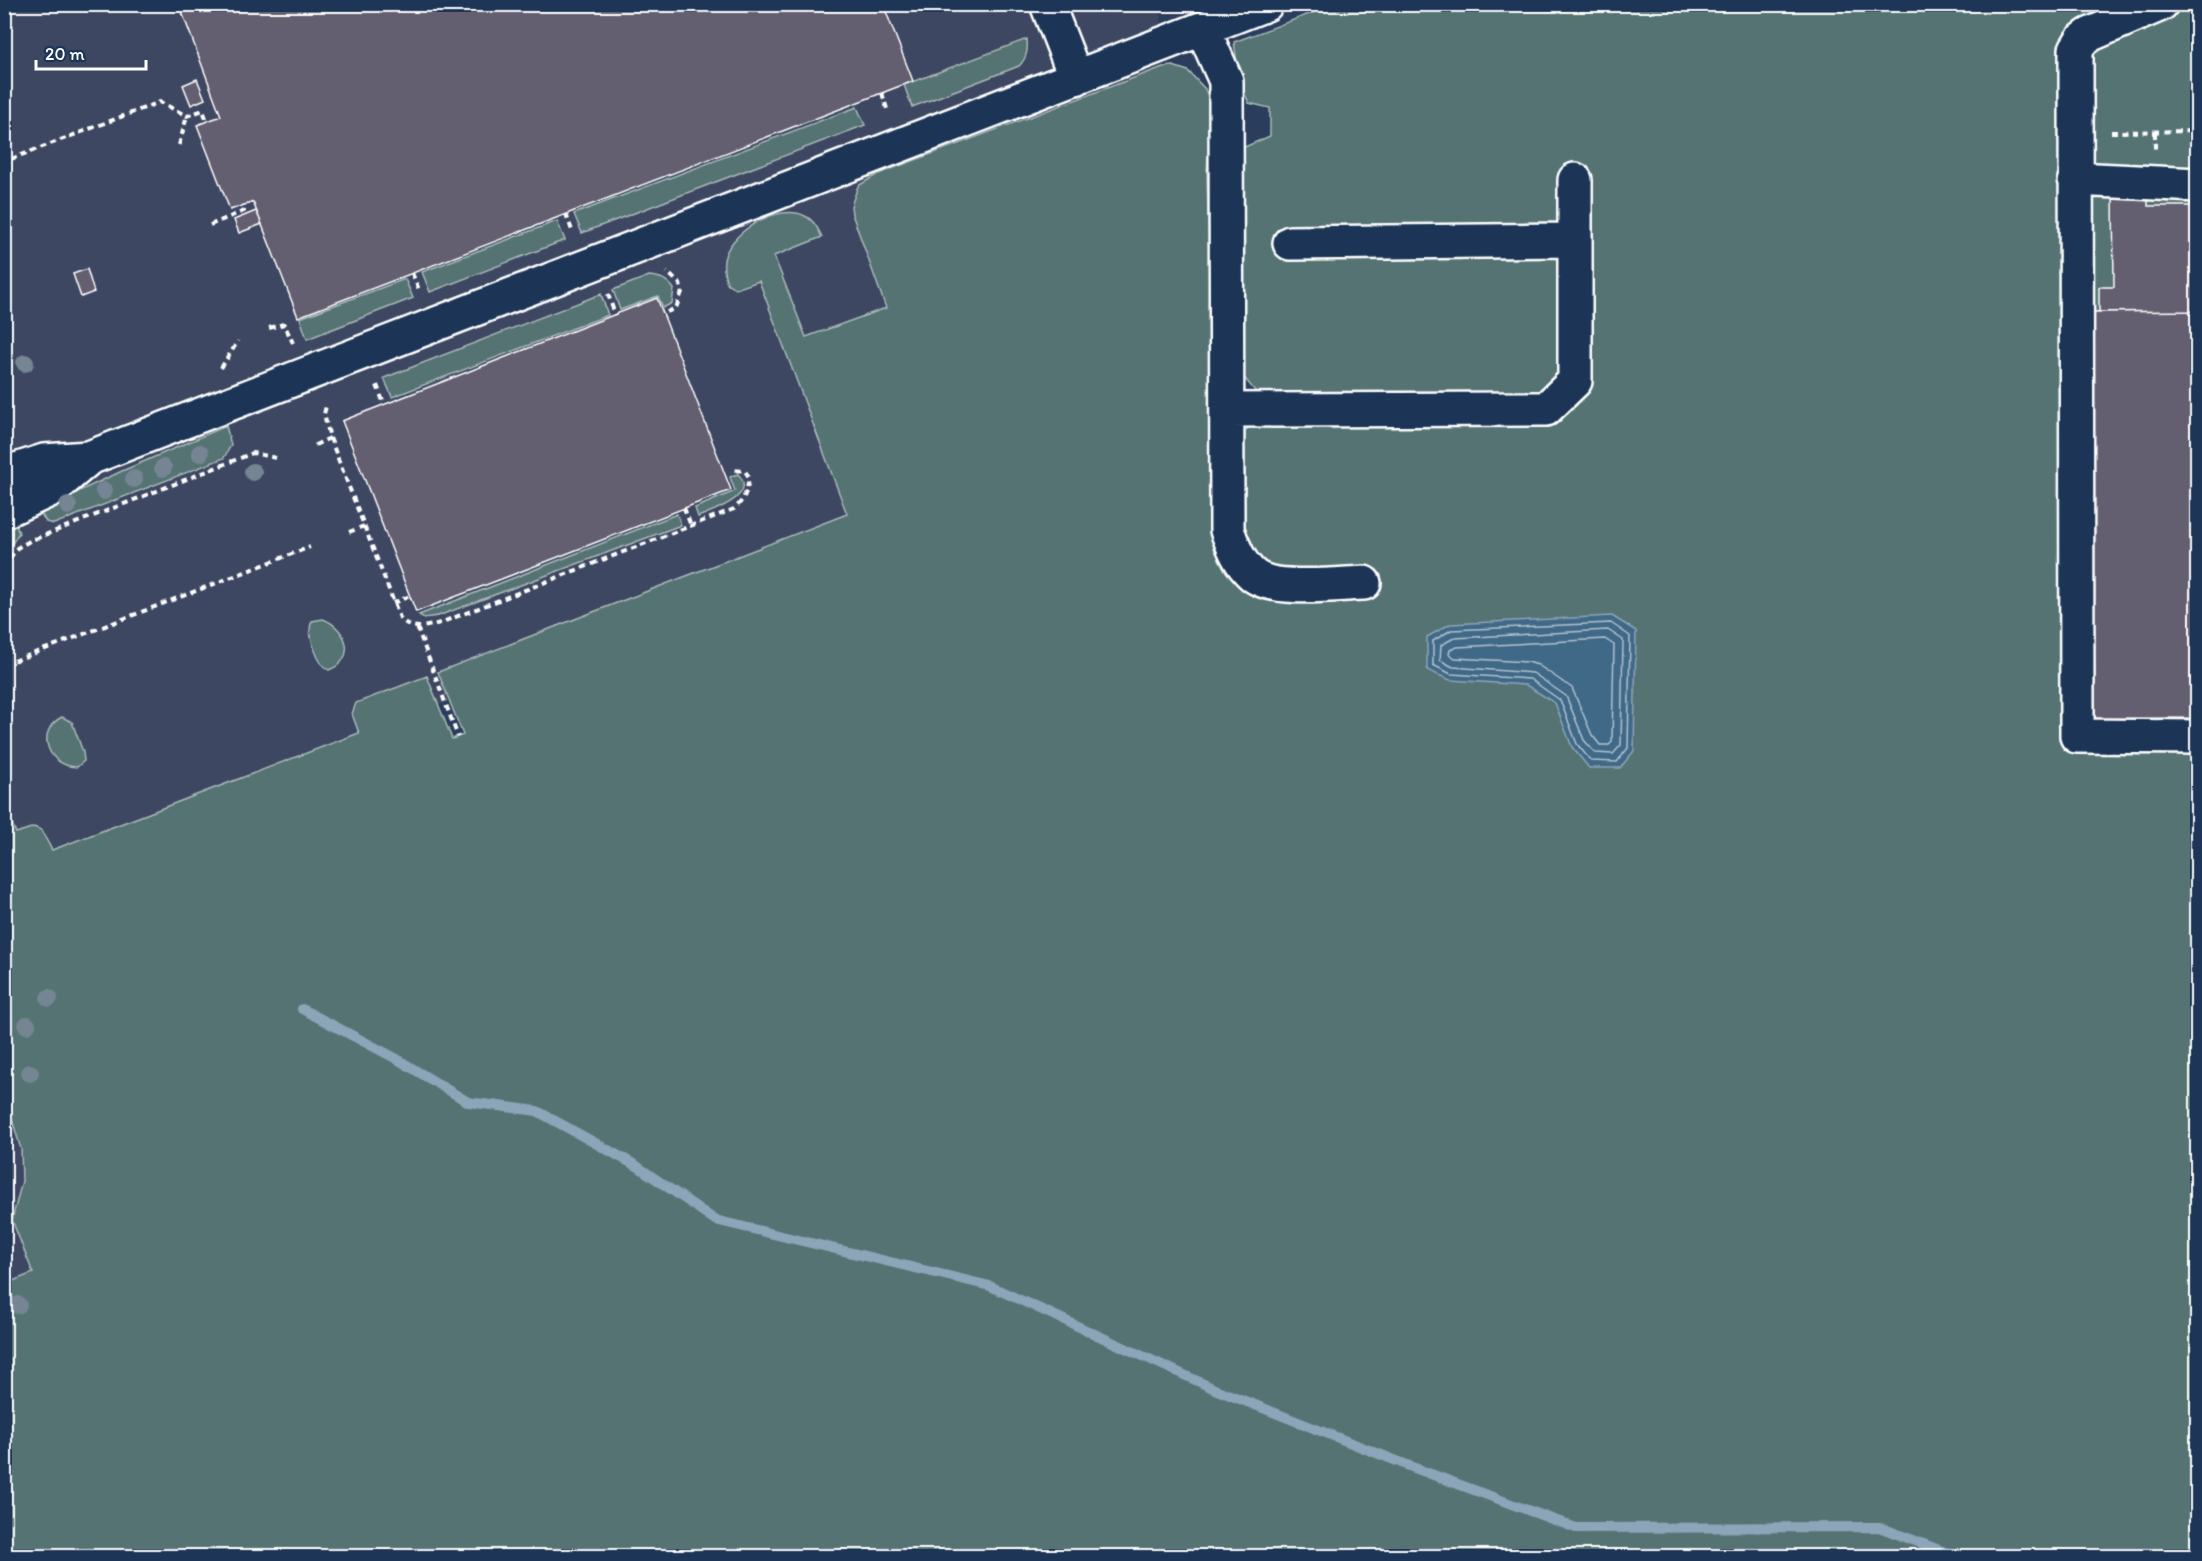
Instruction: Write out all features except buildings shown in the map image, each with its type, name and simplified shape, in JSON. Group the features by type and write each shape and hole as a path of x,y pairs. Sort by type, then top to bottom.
{"lane":[{"path":"1047,4 1076,78"},
{"path":"4,474 44,461 89,458 1266,4"},
{"path":"2158,6 2089,35 2076,49 2077,736 2198,737"},
{"path":"1203,29 1226,81 1227,530 1238,556 1254,576 1282,586 1364,583"},
{"path":"2075,179 2198,185"},
{"path":"1227,410 1546,409 1575,381 1575,180"},
{"path":"1290,243 1575,240"},
{"path":"4,511 54,488 89,458"}],"path":[{"path":"882,93 892,121"},
{"path":"149,98 152,105"},
{"path":"11,159 160,102 188,116 203,110 207,121"},
{"path":"179,145 188,116"},
{"path":"2103,132 2198,131"},
{"path":"2155,132 2155,141"},
{"path":"210,225 244,211 242,205"},
{"path":"566,214 576,242"},
{"path":"412,273 423,301"},
{"path":"606,287 615,315"},
{"path":"681,297 687,298"},
{"path":"374,377 384,404"},
{"path":"330,438 393,603 405,624 417,627 440,623 734,509 743,501 748,490 749,477 745,471 730,470"},
{"path":"35,539 253,453 276,458"},
{"path":"684,508 691,526"},
{"path":"349,532 364,526"},
{"path":"14,661 310,547"},
{"path":"393,603 410,596"},
{"path":"417,627 458,737"}],"shaded area":[{"path":"4,5 1160,5 1163,67 878,174 858,186 853,196 852,214 886,308 806,338 882,539 52,851 69,1336 4,1367"}],"green space":[{"path":"1336,4 2197,5 2197,1556 5,1556 5,1284 33,1273 12,1220 22,1181 21,1149 4,1093 4,804 16,833 34,827 41,830 52,850 359,733 352,714 356,703 427,676 452,739 463,735 438,672 847,514 759,281 736,289 727,283 724,263 730,246 747,228 770,216 794,213 805,216 813,222 822,237 774,256 806,337 886,308 852,214 851,206 858,186 878,174 1163,67 1173,66 1188,71 1205,89 1211,104 1207,172 1215,512 1229,570 1290,575 1254,556 1238,521 1237,437 1285,400 1256,392 1237,369 1240,149 1270,136 1270,108 1249,103 1240,83 1234,42"},
{"path":"1027,39 1026,54 1019,66 912,107 904,85"},
{"path":"857,107 865,125 582,233 574,214"},
{"path":"557,221 565,240 430,292 422,272"},
{"path":"649,276 669,283 674,289 672,303 663,308 658,296 620,310 613,290"},
{"path":"405,279 413,298 307,339 300,318"},
{"path":"601,294 608,315 392,397 384,378"},
{"path":"226,426 231,445 224,458 54,524 46,522 39,510 122,471"},
{"path":"738,474 743,482 743,489 738,496 722,507 698,517 695,508 735,491 730,477"},
{"path":"677,514 681,525 438,616 424,618 419,615"},
{"path":"14,521 19,533 5,554 5,526"},
{"path":"323,619 338,629 346,644 344,659 329,670 317,656 311,633 312,621"},
{"path":"62,717 72,722 83,752 84,761 77,767 58,761 48,747 48,731 53,723"}],"water":[{"path":"1612,616 1636,631 1634,751 1620,768 1589,768 1572,747 1555,703 1526,685 1450,680 1427,670 1427,637 1450,624"}],"waterway":[{"path":"302,1009 397,1059 468,1102 537,1111 637,1166 715,1220 990,1286 1217,1390 1412,1467 1576,1528 1879,1527 1955,1556"}]}
